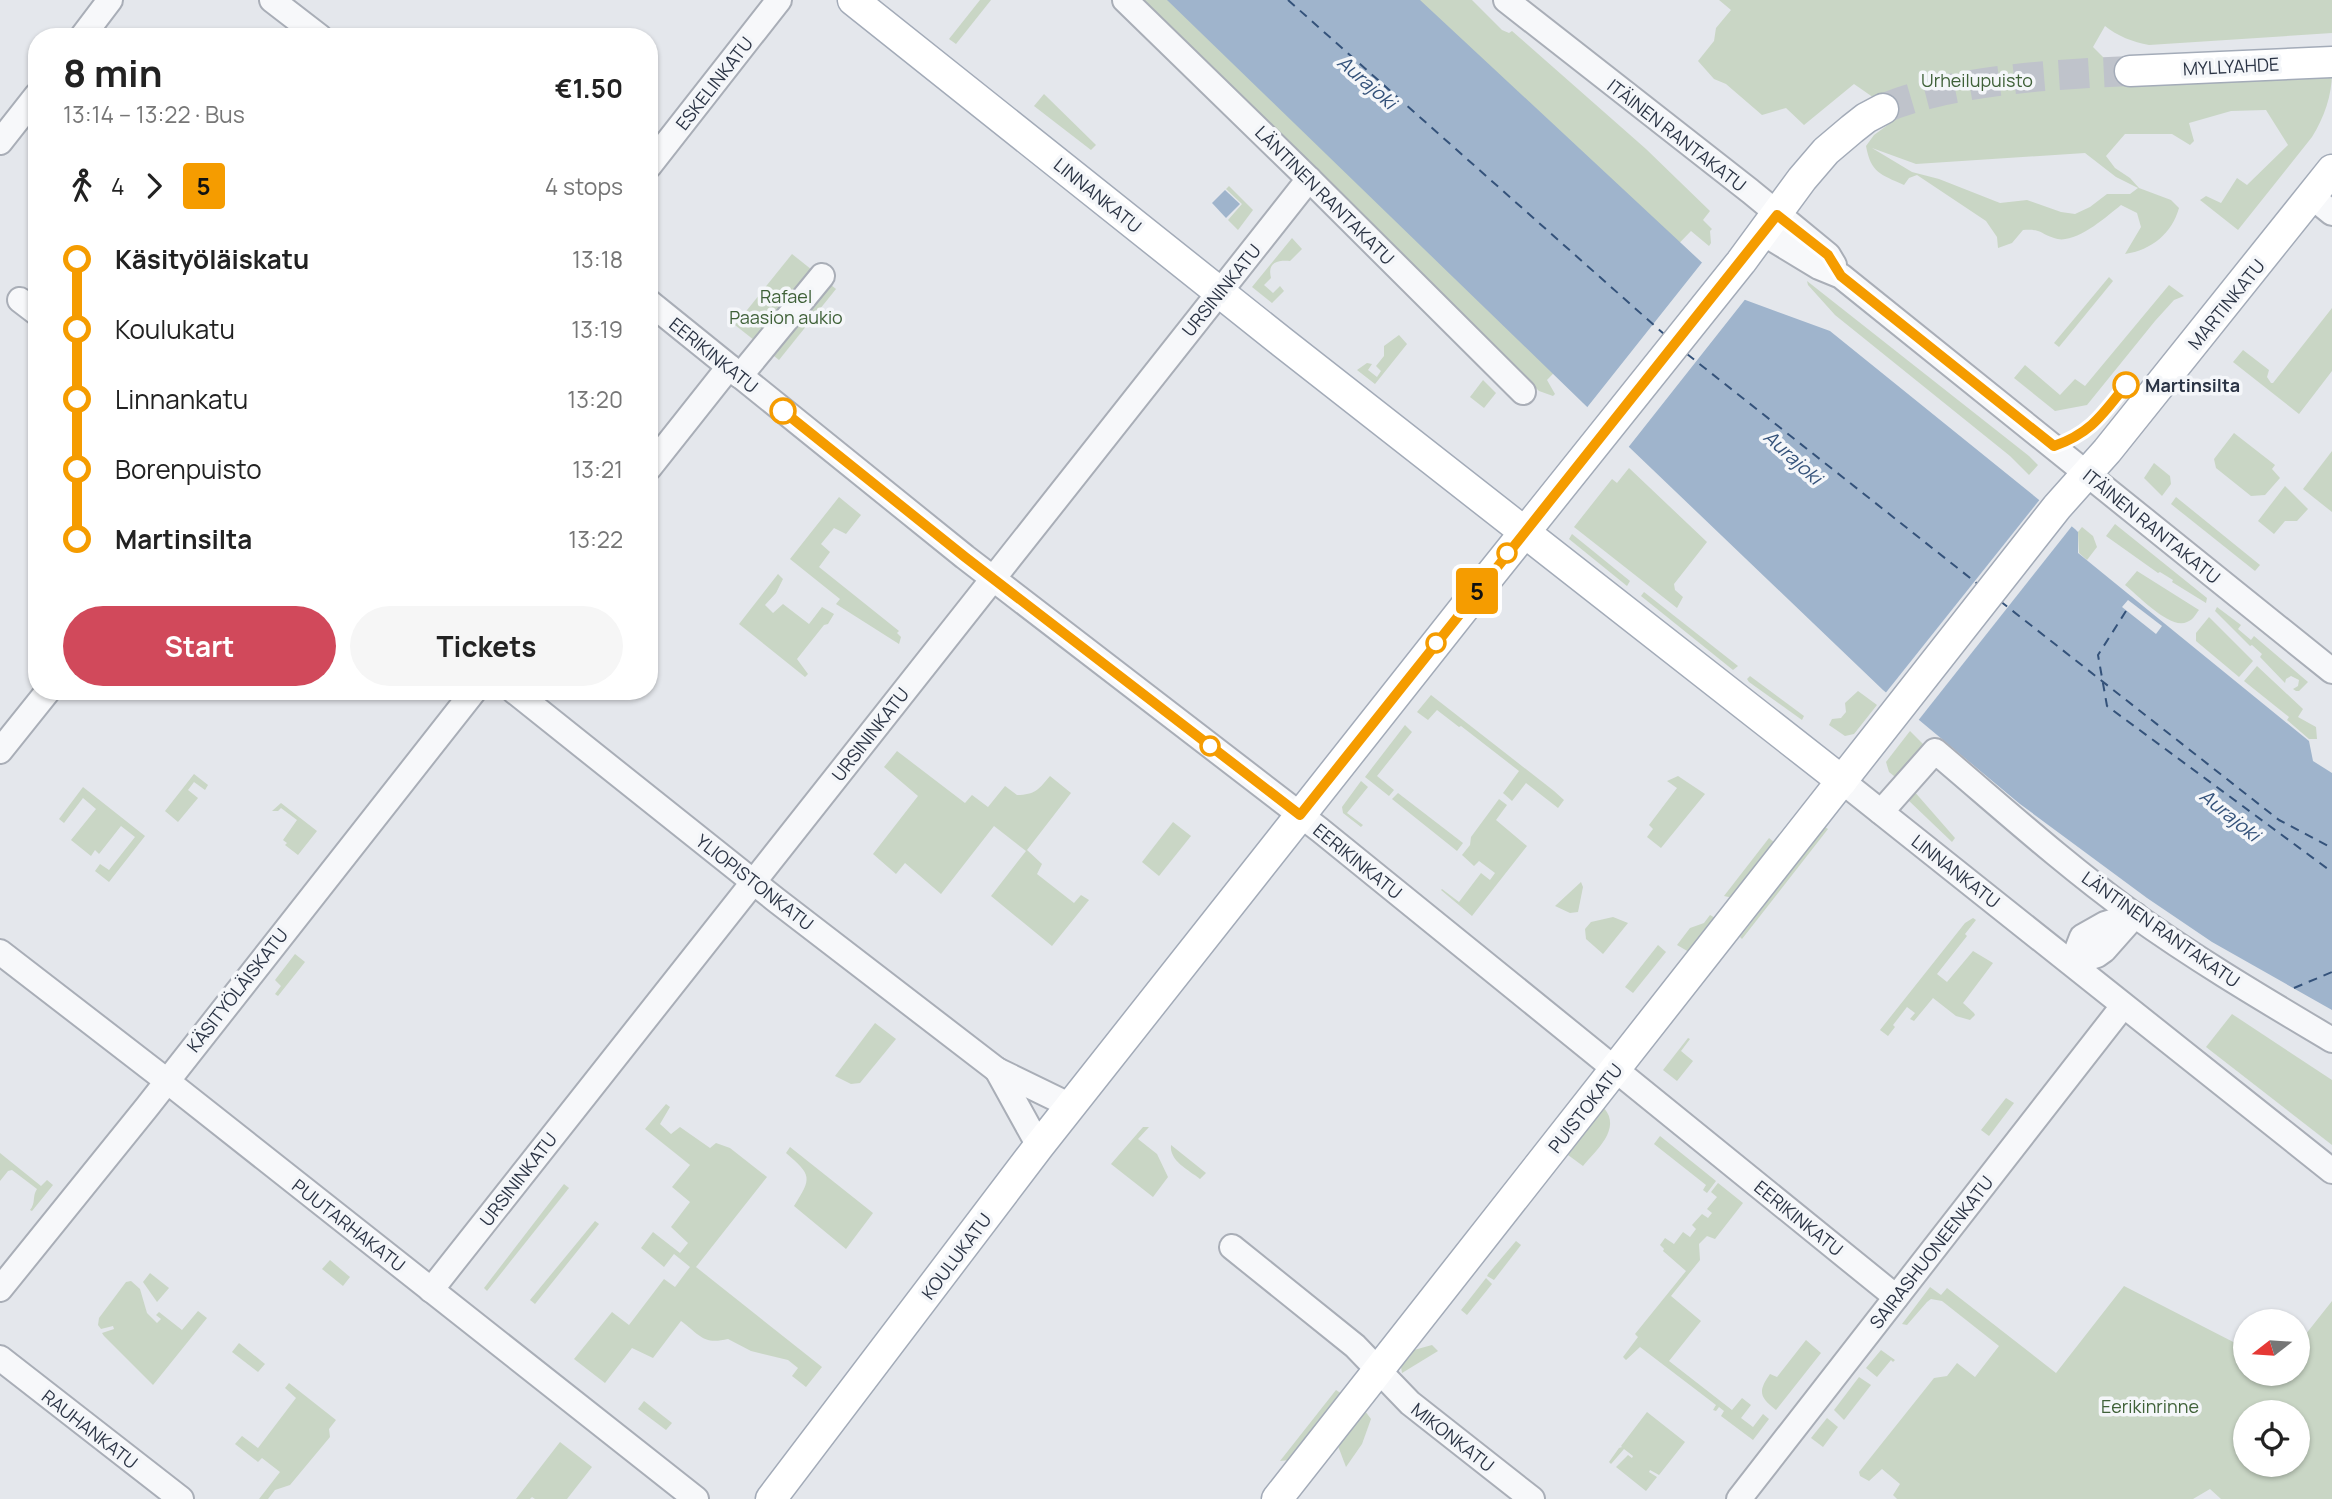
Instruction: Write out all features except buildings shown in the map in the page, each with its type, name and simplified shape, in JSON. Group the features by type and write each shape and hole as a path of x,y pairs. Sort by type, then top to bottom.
{"main road":[{"name":"LINNANKATU","path":"853,0 1524,533 1842,781"},
{"name":"MYLLYAHDE","path":"2130,71 2332,62"},
{"path":"1770,224 1826,151 1866,118 1883,109"},
{"name":"MARTINKATU","path":"1892,717 2063,500 2322,205 2332,170"},
{"name":"KOULUKATU","path":"771,1499 1071,1105 1770,224"},
{"name":"PUISTOKATU","path":"1277,1499 1892,717"}],"street":[{"path":"89,28 110,0"},
{"path":"272,0 308,28"},
{"name":"ESKELINKATU","path":"658,155 779,0"},
{"name":"LÄNTINEN RANTAKATU","path":"1125,0 1522,392"},
{"name":"ITÄINEN RANTAKATU","path":"1506,0 1770,224 1828,255 1841,276 2332,671"},
{"path":"0,142 28,106"},
{"name":"URSININKATU","path":"431,1290 1309,179"},
{"path":"658,458 822,276"},
{"name":"EERIKINKATU","path":"658,309 993,578 1300,815 1896,1297"},
{"path":"0,751 41,700"},
{"name":"KÄSITYÖLÄISKATU","path":"0,1289 467,700"},
{"name":"YLIOPISTONKATU","path":"525,700 997,1070 1071,1105"},
{"name":"LÄNTINEN RANTAKATU","path":"1881,812 1935,751 2056,853 2135,915 2332,1040"},
{"name":"LINNANKATU","path":"1842,781 2332,1171"},
{"path":"2072,963 2097,956 2135,915"},
{"name":"PUUTARHAKATU","path":"0,952 696,1499"},
{"name":"SAIRASHUONEENKATU","path":"1739,1499 2123,1006"},
{"name":"YLIOPISTONKATU","path":"997,1070 1039,1146"},
{"name":"MIKONKATU","path":"1232,1247 1355,1346 1410,1403 1532,1499"},
{"name":"RAUHANKATU","path":"0,1359 181,1499"}],"green space":[{"path":"980,0 991,0 956,44 949,39"},
{"path":"1144,0 1472,0 1502,30 1509,33 1512,31 1646,149 1710,211 1703,220 1712,229 1711,243 1709,246 1691,231 1547,380 1555,394 1553,396 1539,391"},
{"name":"Urheilupuisto","path":"1719,0 2332,0 2332,33 2149,45 2126,38 2105,26 2093,47 2132,86 2332,73 2331,90 2312,137 2238,230 2200,200 2206,196 2221,203 2237,178 2247,185 2288,145 2266,110 2231,111 2189,123 2194,141 2190,145 2172,134 2125,134 2106,156 2115,168 2139,188 2171,200 2179,208 2166,232 2144,249 2125,254 2141,227 2137,213 2121,205 2089,229 2071,238 2054,238 2038,231 2023,230 2012,243 1998,248 1997,237 1986,221 1917,175 1909,178 1904,185 1878,172 1871,162 1866,146 1874,135 1900,116 1854,84 1804,125 1786,108 1762,115 1726,84 1714,79 1698,61 1714,41 1716,28 1731,10","holes":["1872,148 1916,164 2085,153 2116,177 2138,188 2130,194 2107,194 2075,214 2027,200 2000,203 1939,179 1912,172"]},
{"path":"1044,94 1096,145 1091,150 1034,106"},
{"path":"1229,186 1253,210 1238,230 1228,220 1242,204 1226,189"},
{"path":"1292,238 1302,249 1290,261 1274,263 1271,278 1264,285 1273,293 1280,286 1284,291 1272,303 1252,287"},
{"name":"Rafael Paasion aukio","path":"792,254 836,289 779,360 735,325"},
{"path":"2109,277 2113,281 2059,347 2054,343"},
{"path":"1807,281 2038,465 2029,475 2010,456 1835,315"},
{"path":"2169,285 2184,296 2174,300 2155,321 2087,405 2055,411 2014,378 2025,365 2060,395 2075,379 2085,386"},
{"path":"2332,308 2332,371 2299,414 2233,362 2243,350 2269,370 2267,377 2273,383"},
{"path":"1399,335 1407,344 1375,384 1357,370 1367,363 1372,364 1368,370 1377,377 1381,371 1376,366 1384,356 1384,346"},
{"path":"1483,380 1496,393 1484,408 1470,397"},
{"path":"2234,433 2275,465 2272,469 2280,478 2265,495 2251,496 2216,468 2214,459"},
{"path":"2332,451 2332,512 2303,489"},
{"path":"2154,463 2170,476 2171,484 2162,496 2144,478"},
{"path":"1629,468 1707,542 1674,584 1675,590 1683,597 1677,608 1574,527 1612,479 1617,483"},
{"path":"2285,486 2308,509 2297,521 2285,521 2274,534 2258,521"},
{"path":"839,497 861,515 846,534 834,528 821,544 830,552 819,567 899,631 899,644 836,604 840,599 790,559"},
{"path":"2176,497 2260,565 2255,571 2171,504"},
{"path":"2115,524 2207,598 2206,603 2106,536"},
{"path":"2082,527 2093,536 2097,547 2087,560 2079,553 2078,532"},
{"path":"1572,534 1630,581 1627,586 1569,539"},
{"path":"2137,571 2199,610 2187,622 2180,623 2164,617 2125,585"},
{"path":"778,574 783,579 776,593 765,605 773,613 783,604 809,624 822,607 834,614 797,659 808,674 805,677 739,624"},
{"path":"1644,592 1738,666 1733,670 1641,596"},
{"path":"2217,607 2241,625 2238,629 2251,640 2254,636 2308,682 2299,691 2293,689 2298,686 2299,680 2291,676 2285,683 2260,657 2262,654 2250,646 2215,611"},
{"path":"2209,617 2253,661 2239,677 2196,641 2196,633"},
{"path":"2257,666 2303,709 2298,717 2316,727 2317,739 2309,739 2287,720 2289,717 2244,681"},
{"path":"1750,676 1804,716 1802,720 1749,682 1747,679"},
{"path":"1858,691 1877,705 1854,734 1845,736 1829,725 1832,719 1841,718 1846,712 1845,703"},
{"path":"1431,695 1554,791 1564,800 1558,808 1526,783 1512,801 1503,793 1519,771 1437,710 1428,720 1417,712"},
{"path":"1405,725 1412,732 1377,776 1394,790 1389,796 1365,777"},
{"path":"1910,731 1926,747 1899,780 1889,772 1886,762"},
{"path":"897,751 965,803 972,795 988,807 1005,786 1017,795 1028,794 1039,788 1050,776 1071,793 1027,850 1042,864 1037,874 1074,903 1081,895 1089,900 1052,946 991,896 1026,851 994,826 941,894 905,863 896,874 873,854 918,796 884,767"},
{"path":"194,774 208,785 205,790 194,782 188,790 198,798 178,822 165,811"},
{"path":"1678,776 1705,794 1661,848 1647,837 1653,829 1649,825 1677,788 1667,781"},
{"path":"1361,781 1368,787 1347,813 1363,825 1361,827 1343,813 1342,807"},
{"path":"83,787 145,836 109,882 95,871 100,864 109,870 135,837 121,826 99,854 95,850 91,856 71,840 96,809 83,798 64,823 59,819"},
{"path":"1913,790 1955,838 1952,842 1906,798"},
{"path":"1398,793 1463,843 1457,851 1392,799"},
{"path":"1499,799 1507,805 1496,820 1527,846 1472,916 1441,890 1459,902 1481,873 1490,880 1495,873 1479,861 1474,866 1462,855 1470,845 1471,837"},
{"path":"281,803 317,831 298,855 285,845 287,843 283,840 297,820 281,808 272,811"},
{"path":"1173,822 1191,836 1159,876 1142,862"},
{"path":"1825,827 1828,829 1742,939 1740,937"},
{"path":"1769,838 1775,843 1733,898 1724,896"},
{"path":"1581,882 1583,887 1578,912 1570,913 1555,906"},
{"path":"1710,915 1717,919 1689,952 1677,945 1690,928 1704,923"},
{"path":"1613,917 1628,923 1603,954 1586,939 1585,929 1591,922"},
{"path":"1973,918 1976,920 1965,934 1967,936 1937,974 1947,982 1973,951 1993,963 1963,1003 1975,1015 1970,1020 1956,1016 1933,998 1914,1021 1910,1019 1915,1013 1907,1007 1888,1036 1880,1030 1965,923"},
{"path":"1658,945 1666,952 1633,993 1625,987"},
{"path":"295,954 305,962 278,996 275,994 281,986 275,980"},
{"path":"2232,1014 2332,1080 2332,1145 2206,1047"},
{"path":"875,1023 896,1039 860,1083 851,1084 835,1076"},
{"path":"1688,1038 1690,1039 1681,1051 1693,1061 1677,1081 1663,1070"},
{"path":"2006,1098 2014,1103 1989,1136 1981,1130"},
{"path":"666,1104 670,1107 660,1124 671,1134 680,1127 710,1148 716,1143 730,1148 767,1177 696,1267 822,1367 806,1387 792,1376 798,1368 788,1360 751,1351 728,1339 707,1340 681,1321 653,1358 632,1348 605,1383 574,1359 612,1312 629,1325 664,1279 675,1287 690,1267 674,1254 664,1267 641,1248 653,1232 680,1253 688,1243 671,1227 690,1202 672,1187 690,1165 645,1129"},
{"path":"1604,1108 1609,1116 1609,1131 1583,1166 1568,1155"},
{"path":"1143,1127 1149,1127 1138,1139 1157,1154 1168,1177 1153,1197 1111,1164"},
{"path":"1660,1136 1716,1181 1707,1193 1703,1190 1706,1185 1654,1144"},
{"path":"1171,1145 1206,1173 1200,1179 1185,1169 1173,1156"},
{"path":"790,1147 873,1213 846,1249 794,1206 804,1189 806,1177 801,1167 786,1153"},
{"path":"0,1153 41,1186 47,1180 53,1185 32,1211 30,1210 37,1189 12,1170 0,1181"},
{"path":"1718,1183 1743,1203 1715,1239 1707,1236 1699,1244 1700,1260 1671,1296 1701,1321 1669,1361 1732,1410 1742,1398 1751,1405 1741,1418 1753,1427 1763,1414 1769,1419 1753,1440 1721,1416 1724,1411 1719,1407 1716,1411 1713,1410 1716,1405 1640,1347 1626,1360 1623,1357 1638,1337 1635,1334 1686,1271 1663,1251 1660,1245 1665,1238 1674,1244 1683,1232 1690,1237 1696,1229 1692,1225 1702,1214 1708,1218 1712,1213 1707,1209 1717,1197 1711,1192"},
{"path":"564,1184 569,1188 487,1291 484,1288"},
{"path":"595,1221 599,1224 535,1304 530,1300"},
{"path":"1516,1241 1521,1245 1494,1280 1487,1276 1488,1274"},
{"path":"330,1260 350,1277 343,1286 322,1269"},
{"path":"150,1273 169,1288 157,1302 143,1282"},
{"path":"1486,1278 1492,1284 1467,1315 1461,1310"},
{"path":"131,1281 140,1289 147,1313 157,1323 161,1319 156,1315 159,1312 182,1330 198,1311 207,1318 153,1385 104,1336 102,1333 114,1329 113,1326 101,1329 98,1325 99,1318 126,1282"},
{"name":"Eerikinrinne","path":"2124,1286 2233,1342 2233,1386 2310,1386 2310,1329 2332,1301 2332,1499 2221,1499 2210,1489 2193,1499 1897,1499 1893,1495 1900,1484 1882,1469 1869,1481 1860,1476 1859,1472 1934,1378 1947,1376 1957,1363 1975,1377 1999,1346 1942,1301 1931,1299 1907,1325 1902,1324 1930,1287 1941,1295 1947,1288 2056,1373"},
{"path":"1806,1340 1821,1353 1776,1410 1763,1397 1763,1385 1770,1374 1777,1377"},
{"path":"239,1343 265,1364 258,1372 232,1352"},
{"path":"1432,1345 1438,1351 1402,1373 1401,1367 1414,1350"},
{"path":"1881,1350 1895,1360 1891,1360 1877,1377 1866,1368"},
{"path":"1859,1377 1871,1385 1844,1420 1834,1410"},
{"path":"289,1383 336,1420 329,1429 330,1437 290,1485 275,1490 268,1499 259,1499 280,1472 262,1458 258,1462 235,1444 242,1436 258,1448 296,1398 285,1388"},
{"path":"1336,1390 1342,1394 1290,1460 1280,1461"},
{"path":"644,1401 672,1423 666,1430 638,1409"},
{"path":"1365,1411 1371,1419 1362,1444 1346,1467 1338,1446"},
{"path":"1647,1412 1685,1442 1659,1475 1650,1470 1649,1472 1657,1477 1646,1491 1616,1467 1628,1455 1632,1458 1633,1456 1624,1449 1611,1464 1609,1462"},
{"path":"1827,1418 1838,1427 1823,1447 1811,1438"},
{"path":"560,1442 592,1467 567,1499 516,1499"}],"water":[{"name":"Aurajoki","path":"1167,0 1420,0 1740,298 1830,331 2075,529 2078,532 2078,553 2309,741 2313,761 2332,773 2332,1010 2212,942 2147,898 2020,804 1883,690"},
{"path":"1225,190 1240,204 1226,218 1212,203"}],"pier":[{"path":"1704,260 1747,297 1627,449 1585,410"},
{"path":"2041,498 2073,523 2072,526 1917,722 1884,695"},
{"path":"2128,600 2162,626 2156,634 2122,607"}],"ferry route":[{"path":"1288,0 1664,334"},
{"path":"1687,354 1979,585"},
{"path":"2000,601 2279,820 2332,848"},
{"path":"2126,611 2098,655 2107,706 2332,872"},
{"path":"2294,988 2332,972"}],"tunnel":[{"path":"1883,109 1929,94 1991,82 2130,71"}],"bus line":[{"name":"5","path":"783,411 965,557 1300,815 1777,215 1828,255 1841,276 2054,446 2085,432 2126,385"}],"place":[{"name":"Martinsilta","path":"2126,385"}]}
